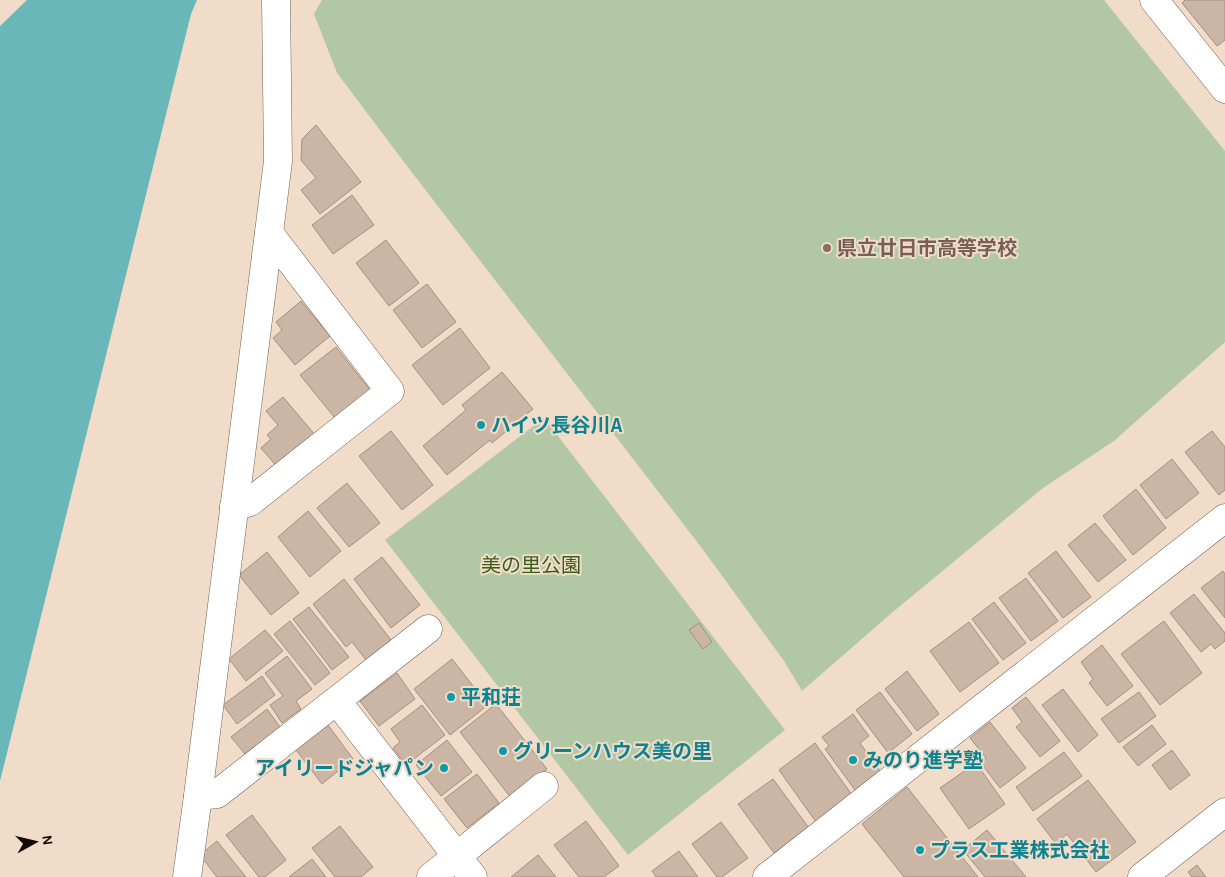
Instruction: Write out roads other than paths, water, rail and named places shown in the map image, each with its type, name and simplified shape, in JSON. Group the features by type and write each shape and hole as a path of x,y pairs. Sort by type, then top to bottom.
{"street":[{"path":"187,877 278,161 276,0"},
{"path":"1154,0 1225,89"},
{"path":"234,507 250,502 390,391 269,234"},
{"path":"768,877 1225,518"},
{"path":"198,796 217,794 428,629"},
{"path":"337,700 465,867"},
{"path":"432,877 465,867 544,786"},
{"path":"1142,877 1225,812"}],"water":[{"path":"27,0 197,0 191,14 0,781 0,26"}],"place":[{"name":"県立廿日市高等学校","path":"827,248"},
{"name":"ハイツ長谷川A","path":"481,425"},
{"name":"平和荘","path":"451,697"},
{"name":"グリーンハウス美の里","path":"503,751"},
{"name":"みのり進学塾","path":"853,760"},
{"name":"アイリードジャパン","path":"444,768"},
{"name":"プラス工業株式会社","path":"920,850"}],"park label":[{"name":"美の里公園","path":"531,565"}]}
